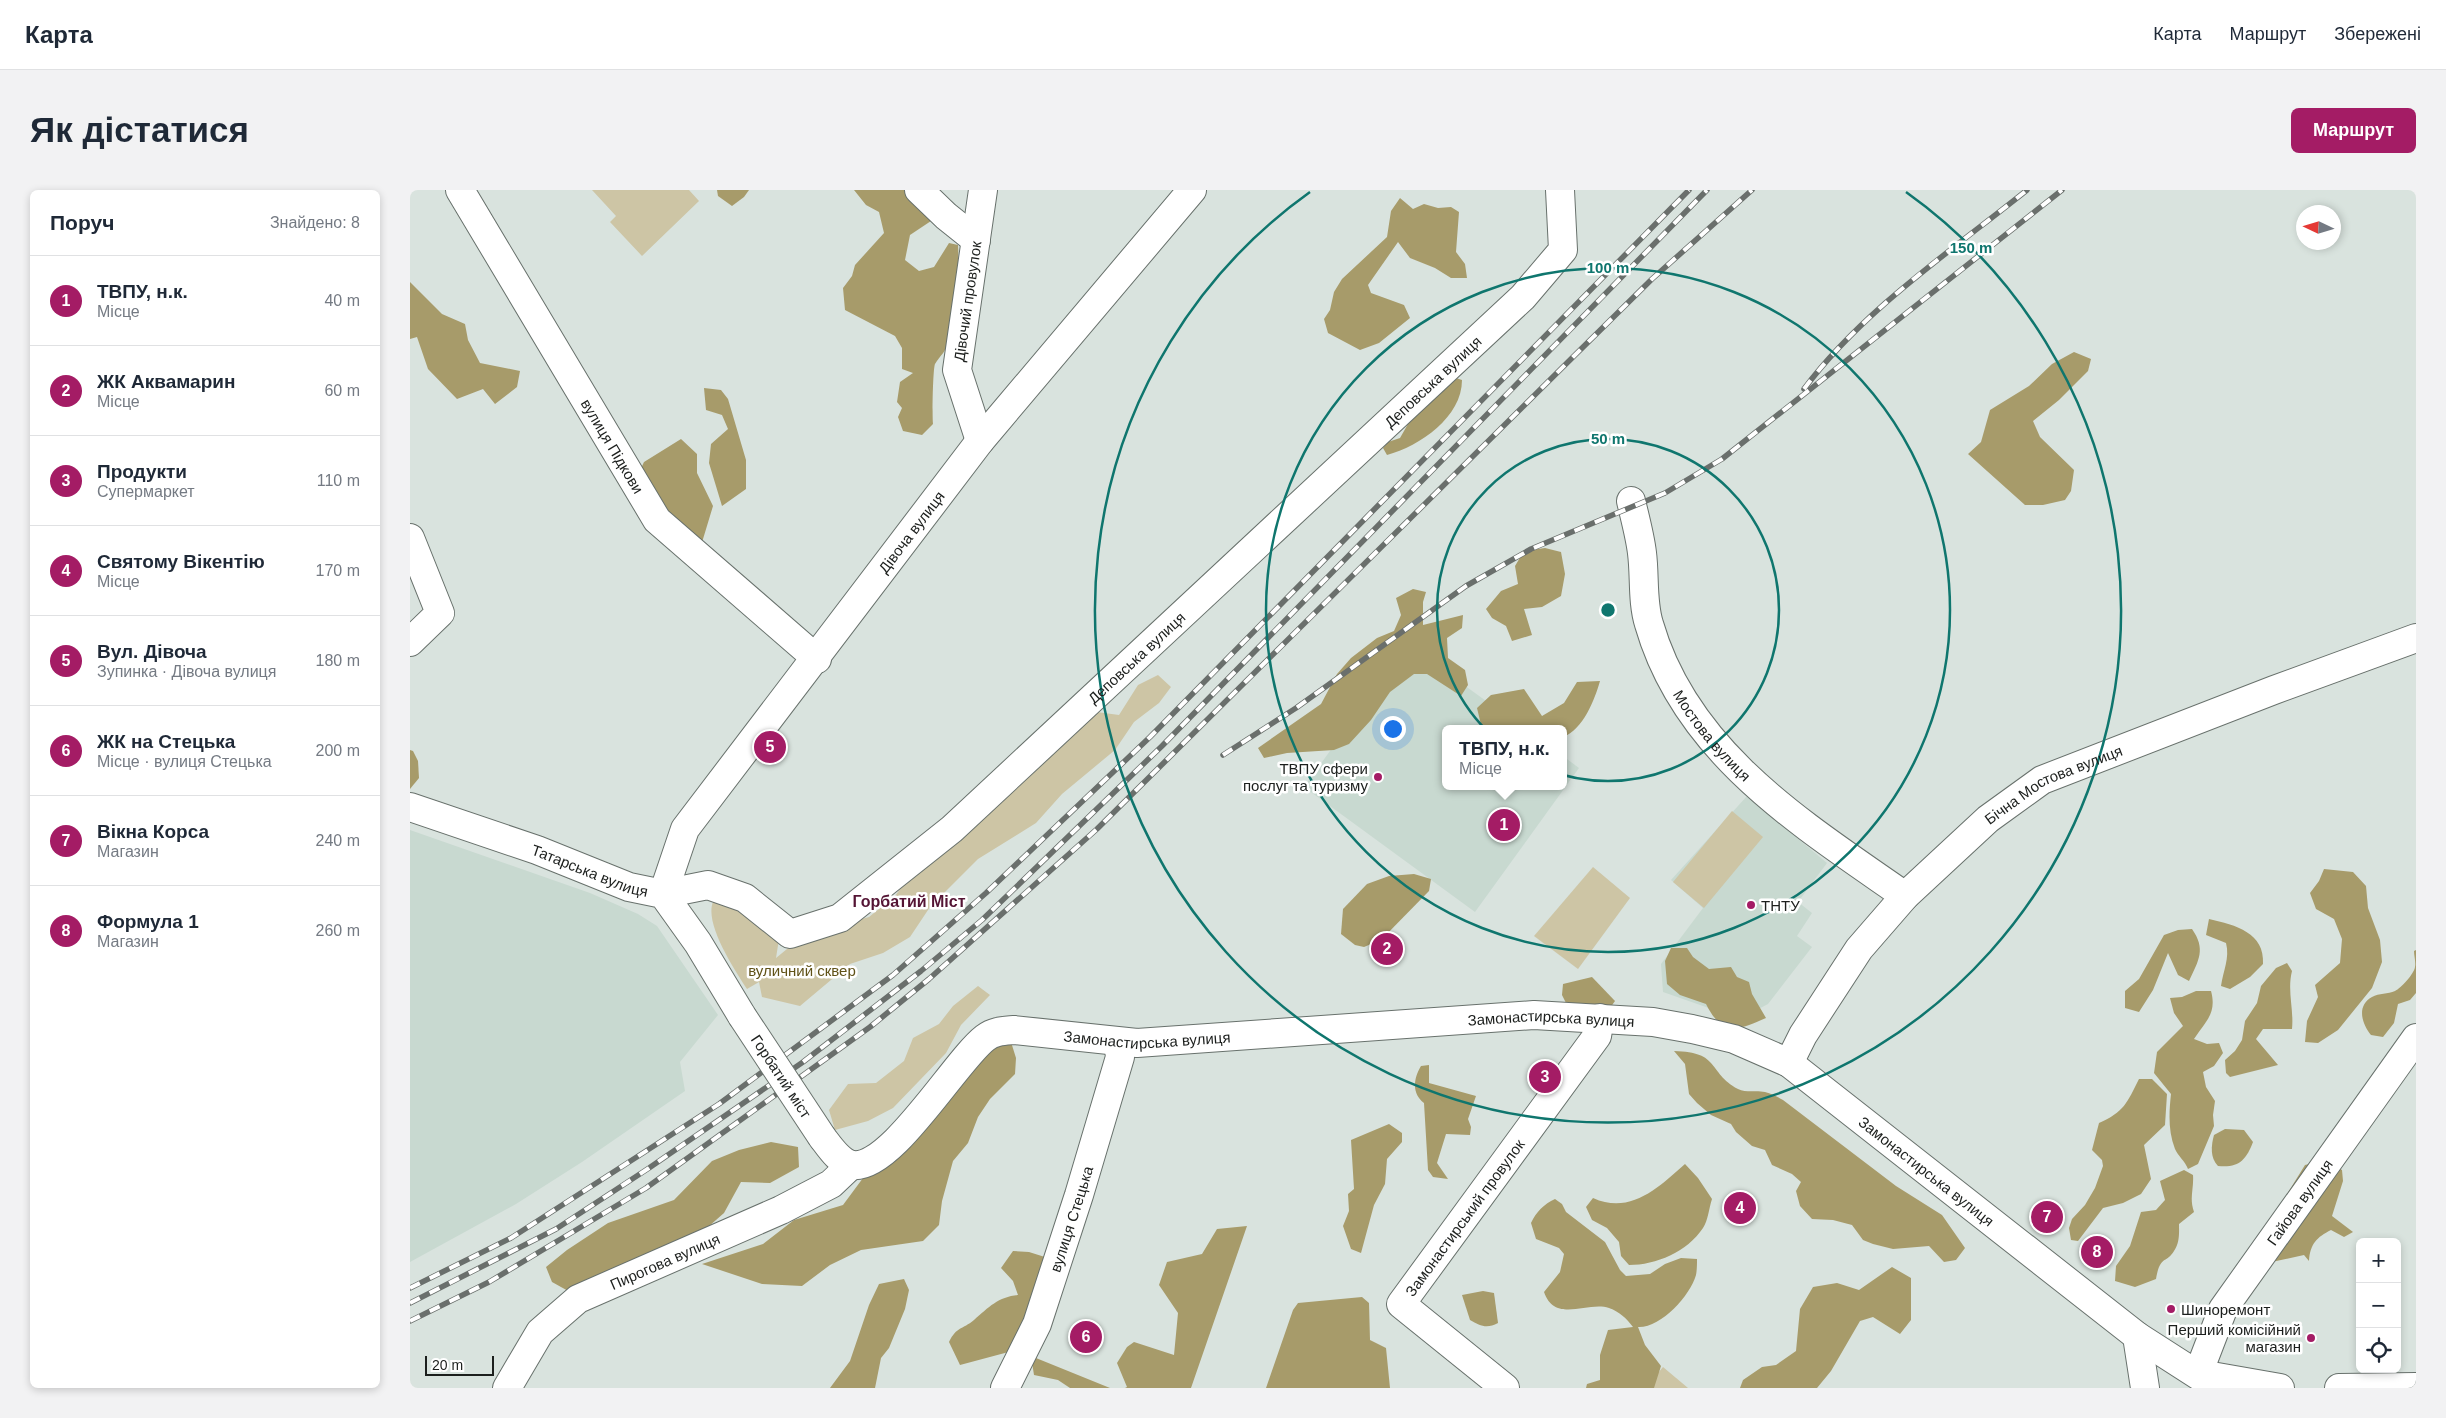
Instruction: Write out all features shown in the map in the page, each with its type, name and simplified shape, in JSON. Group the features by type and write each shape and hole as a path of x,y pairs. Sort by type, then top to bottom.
{"street":[{"name":"вулиця Підкови","path":"460,190 657,520 817,659"},
{"path":"919,190 946,216 976,240"},
{"name":"Дівочий провулок","path":"980,441 957,370 983,190"},
{"name":"Дівоча вулиця","path":"663,894 685,829 817,659 980,441 1192,190"},
{"name":"Деповська вулиця","path":"663,894 708,885 745,898 790,934 840,918 952,828 1523,297 1563,250 1560,190"},
{"name":"Мостова вулиця","path":"1631,501 1642,552 1648,623 1662,660 1690,715 1740,772 1809,829 1905,896"},
{"path":"410,538 440,613 410,642"},
{"name":"Бічна Мостова вулиця","path":"1790,1064 1803,1035 1859,950 1905,896 1988,819 2042,780 2274,690 2416,638"},
{"name":"Татарська вулиця","path":"410,807 538,850 629,886 663,894 698,943 742,1016"},
{"name":"Замонастирська вулиця","path":"851,1165 861,1165 869,1162 884,1151 920,1114 984,1038 998,1031 1014,1030 1118,1042 1274,1034 1508,1015 1653,1022 1734,1039 1790,1064 2137,1336 2201,1383"},
{"name":"Горбатий міст","path":"742,1016 832,1151 851,1165"},
{"name":"Замонастирський провулок","path":"1505,1388 1400,1304 1597,1036 1600,1018"},
{"name":"Гайова вулиця","path":"2201,1383 2222,1309 2416,1038"},
{"name":"вулиця Стецька","path":"1006,1388 1037,1324 1079,1195 1120,1056 1118,1042"},
{"name":"Пирогова вулиця","path":"507,1388 540,1332 578,1299 781,1210 831,1184 851,1165"},
{"path":"2137,1336 2146,1388"},
{"path":"2201,1383 2280,1388"},
{"path":"2339,1388 2416,1387"}],"shaded area":[{"path":"717,190 749,190 744,197 732,206 718,196"},
{"path":"854,190 912,190 937,217 910,235 905,260 919,271 934,267 949,243 958,245 958,281 951,330 948,344 934,367 933,424 922,435 903,431 898,417 902,408 897,402 900,382 913,373 902,369 902,348 895,336 845,310 843,288 852,276 855,265 884,233 879,212 866,205"},
{"path":"1400,198 1413,209 1424,204 1438,208 1451,207 1459,212 1456,252 1465,264 1467,278 1451,278 1435,268 1410,258 1398,242 1368,285 1371,293 1404,305 1410,318 1379,343 1360,350 1328,333 1324,319 1330,310 1334,292 1342,279 1387,237 1391,211"},
{"path":"410,282 442,314 465,324 468,340 480,363 520,371 517,387 495,404 483,389 457,399 428,369 417,337 410,339"},
{"path":"2074,352 2091,359 2088,371 2059,400 2033,421 2040,437 2074,470 2071,491 2065,500 2043,505 2025,505 1968,454 1981,442 1990,410 2029,386 2052,364"},
{"path":"1450,376 1462,380 1455,406 1447,418 1437,428 1413,445 1387,455 1383,448 1388,442 1400,438 1408,424"},
{"path":"704,388 721,390 728,399 746,460 746,489 722,506 709,463 711,444 728,429 722,415 706,410"},
{"path":"681,439 697,454 697,473 713,506 700,549 634,483 644,462"},
{"path":"1545,548 1561,552 1565,574 1561,596 1542,607 1524,609 1532,635 1512,641 1506,626 1492,618 1486,609 1501,591 1518,584 1515,566 1524,551"},
{"path":"1413,589 1426,592 1423,602 1423,625 1463,615 1462,628 1447,638 1448,658 1465,670 1468,685 1461,696 1427,674 1414,674 1390,692 1371,720 1349,744 1334,750 1287,753 1264,758 1258,748 1321,704 1337,674 1351,658 1377,638 1394,631 1401,615 1396,598"},
{"name":"ТВПУ сфери послуг та туризму","path":"1407,644 1519,725 1442,725 1442,790 1563,790 1475,912 1304,787"},
{"path":"1600,681 1587,713 1577,728 1567,735 1567,725 1481,725 1477,708 1491,695 1524,689 1542,716 1564,703 1577,682"},
{"path":"410,750 413,751 418,761 419,778 410,789"},
{"name":"ТВПУ сфери послуг та туризму","path":"1567,759 1579,768 1567,785"},
{"name":"ТНТУ","path":"1747,796 1827,863 1798,902 1812,913 1797,936 1812,947 1768,1004 1749,1014 1720,1012 1663,992 1661,964 1703,908 1671,880"},
{"path":"410,830 590,893 638,914 657,926 718,1015 680,1062 685,1091 582,1162 516,1204 410,1262"},
{"path":"2324,869 2353,872 2366,886 2368,908 2380,940 2382,962 2372,988 2338,1030 2318,1043 2305,1042 2307,1021 2318,997 2315,985 2340,963 2342,939 2334,919 2316,909 2310,893 2319,881"},
{"path":"1414,874 1431,879 1429,891 1381,940 1364,947 1355,945 1341,934 1343,909 1367,884 1389,876"},
{"path":"2209,919 2229,924 2247,932 2259,945 2262,953 2263,964 2250,977 2230,989 2221,986 2227,959 2226,943 2206,935"},
{"path":"2192,929 2199,943 2200,955 2189,981 2178,975 2168,953 2153,990 2139,1012 2125,1008 2125,991 2139,979 2164,935 2178,930"},
{"path":"1671,948 1687,948 1693,957 1709,969 1731,967 1737,977 1749,982 1752,994 1766,1018 1747,1026 1731,1028 1718,1022 1706,1004 1680,995 1667,984 1665,961"},
{"path":"2416,950 2416,993 2410,1000 2398,1004 2394,1023 2383,1037 2371,1035 2363,1021 2362,1010 2364,1005 2372,997 2395,991 2404,984 2414,970 2414,951"},
{"path":"2287,963 2292,971 2290,986 2292,1029 2263,1029 2256,1039 2278,1065 2230,1077 2226,1073 2225,1060 2235,1051 2242,1040 2245,1021 2257,1003 2261,986 2276,968"},
{"path":"1592,977 1615,1001 1610,1008 1567,1005 1562,995 1563,984"},
{"path":"2196,991 2211,991 2213,1005 2206,1022 2194,1039 2207,1044 2219,1043 2223,1053 2214,1066 2203,1072 2206,1087 2215,1101 2214,1126 2198,1164 2188,1169 2175,1149 2171,1135 2171,1094 2154,1073 2157,1052 2183,1026 2174,1013 2170,998 2182,997"},
{"path":"1011,1042 1016,1058 1015,1074 990,1099 978,1117 968,1143 953,1161 942,1201 939,1225 923,1241 861,1250 830,1265 802,1286 762,1284 702,1264 763,1244 794,1220 843,1205 863,1178 882,1166 977,1043"},
{"path":"1674,1051 1689,1052 1707,1059 1728,1083 1738,1089 1765,1092 1783,1100 1896,1186 1942,1215 1965,1248 1956,1260 1944,1262 1929,1246 1893,1249 1863,1240 1852,1225 1833,1220 1812,1219 1800,1206 1796,1191 1801,1182 1792,1174 1772,1165 1765,1150 1752,1146 1736,1132 1731,1124 1711,1115 1689,1094 1685,1064"},
{"path":"1429,1065 1429,1083 1476,1096 1468,1119 1471,1127 1470,1135 1446,1134 1437,1163 1448,1179 1433,1177 1428,1170 1424,1103 1417,1095 1415,1081 1421,1066"},
{"path":"2139,1079 2152,1079 2167,1094 2165,1125 2144,1145 2151,1179 2141,1194 2123,1203 2103,1208 2078,1241 2071,1240 2069,1228 2072,1219 2085,1205 2095,1188 2103,1166 2102,1160 2092,1150 2099,1123 2114,1115 2124,1106"},
{"path":"1389,1124 1402,1133 1402,1142 1387,1159 1385,1184 1374,1205 1361,1253 1351,1249 1343,1226 1349,1211 1348,1194 1354,1189 1351,1140"},
{"path":"2225,1129 2244,1130 2253,1142 2248,1154 2241,1161 2231,1166 2218,1166 2212,1156 2213,1139 2214,1135"},
{"path":"771,1142 798,1147 799,1167 770,1183 741,1182 724,1213 700,1234 570,1292 552,1282 546,1267 567,1250 608,1223 674,1200 712,1161 739,1150"},
{"path":"2325,1160 2342,1170 2343,1181 2332,1216 2353,1232 2344,1237 2331,1230 2322,1235 2315,1242 2311,1250 2309,1261 2304,1255 2267,1263 2274,1215 2305,1165"},
{"path":"1685,1164 1698,1178 1712,1199 1705,1225 1688,1244 1670,1256 1650,1263 1629,1265 1621,1256 1619,1242 1607,1228 1592,1220 1586,1207 1593,1198 1619,1203 1643,1196 1654,1190"},
{"path":"2184,1170 2193,1175 2192,1198 2194,1212 2179,1224 2176,1248 2159,1266 2156,1279 2135,1287 2115,1281 2116,1266 2130,1246 2141,1212 2156,1210 2165,1200 2160,1181"},
{"path":"1555,1199 1562,1204 1566,1212 1605,1242 1620,1270 1626,1276 1650,1274 1665,1264 1681,1258 1697,1259 1696,1275 1693,1283 1681,1301 1665,1317 1647,1326 1638,1327 1645,1345 1661,1366 1654,1388 1586,1388 1587,1384 1600,1380 1600,1355 1608,1330 1633,1327 1616,1311 1609,1308 1564,1309 1556,1307 1549,1302 1544,1292 1560,1272 1564,1254 1559,1248 1536,1239 1531,1223 1535,1215 1547,1203"},
{"path":"1247,1226 1191,1388 1125,1388 1127,1387 1117,1363 1127,1347 1134,1342 1174,1355 1178,1313 1159,1285 1167,1262 1202,1254 1217,1229"},
{"path":"1013,1251 1029,1252 1048,1258 1016,1350 960,1365 949,1342 955,1333 994,1303 1018,1295 1013,1281 1001,1268"},
{"path":"1892,1267 1911,1278 1911,1320 1900,1334 1873,1317 1860,1321 1831,1371 1817,1388 1740,1388 1743,1380 1762,1367 1776,1365 1796,1351 1800,1309 1813,1287 1837,1283 1859,1290"},
{"path":"904,1279 909,1290 905,1309 889,1348 881,1358 875,1388 830,1388 850,1361 869,1305 879,1284"},
{"path":"1483,1291 1494,1293 1498,1323 1490,1326 1480,1325 1470,1320 1462,1295"},
{"path":"1362,1297 1369,1303 1370,1340 1386,1348 1390,1388 1266,1388 1293,1310 1298,1303"},
{"path":"1031,1356 1110,1388 1070,1388 1058,1380 1034,1375"}],"green space":[{"path":"592,190 689,190 699,201 642,256 610,222 616,216"},
{"name":"вуличний сквер","path":"1158,675 1171,687 1159,703 1134,722 1115,750 1062,794 1036,823 978,859 930,907 910,937 883,953 850,964 800,1006 762,997 759,982 747,989 722,947 713,922 711,911 713,902 720,899 779,939 776,958 787,949 825,929 869,917 895,896 918,865 992,803 1015,789 1097,712 1119,715 1138,685"},
{"path":"1732,811 1763,837 1704,908 1673,882"},
{"path":"1593,867 1630,898 1578,969 1534,936"},
{"path":"978,986 990,995 961,1025 946,1053 893,1108 868,1121 835,1130 829,1110 848,1084 876,1083 904,1061 913,1038 939,1024 953,1006"},
{"path":"1663,1367 1688,1388 1646,1388"}],"railway":[{"path":"410,1288 511,1238 719,1104 893,975 986,893 1150,737 1689,190"},
{"path":"410,1303 556,1229 649,1168 803,1062 921,971 982,920 1162,746 1707,190"},
{"path":"410,1321 489,1282 646,1188 870,1027 929,979 1097,829 1652,279 1752,190"},
{"path":"1804,389 1827,361 1880,308 1938,259 2027,190"},
{"path":"1223,755 1296,708 1466,586 1531,549 1665,493 1722,459 2062,190"}],"place":[{"name":"Вул. Дівоча","path":"770,747"},
{"name":"ТВПУ сфери послуг та туризму","path":"1378,777"},
{"name":"ТВПУ, н.к.","path":"1504,825"},
{"name":"ТНТУ","path":"1751,905"},
{"name":"ЖК Аквамарин","path":"1387,949"},
{"name":"Продукти","path":"1545,1077"},
{"name":"Святому Вікентію","path":"1740,1208"},
{"name":"Вікна Корса","path":"2047,1217"},
{"name":"Формула 1","path":"2097,1252"},
{"name":"Шиноремонт","path":"2171,1309"},
{"name":"ЖК на Стецька","path":"1086,1337"},
{"name":"Перший комісійний магазин","path":"2311,1338"}],"district":[{"name":"Горбатий Міст","path":"909,901"}]}
